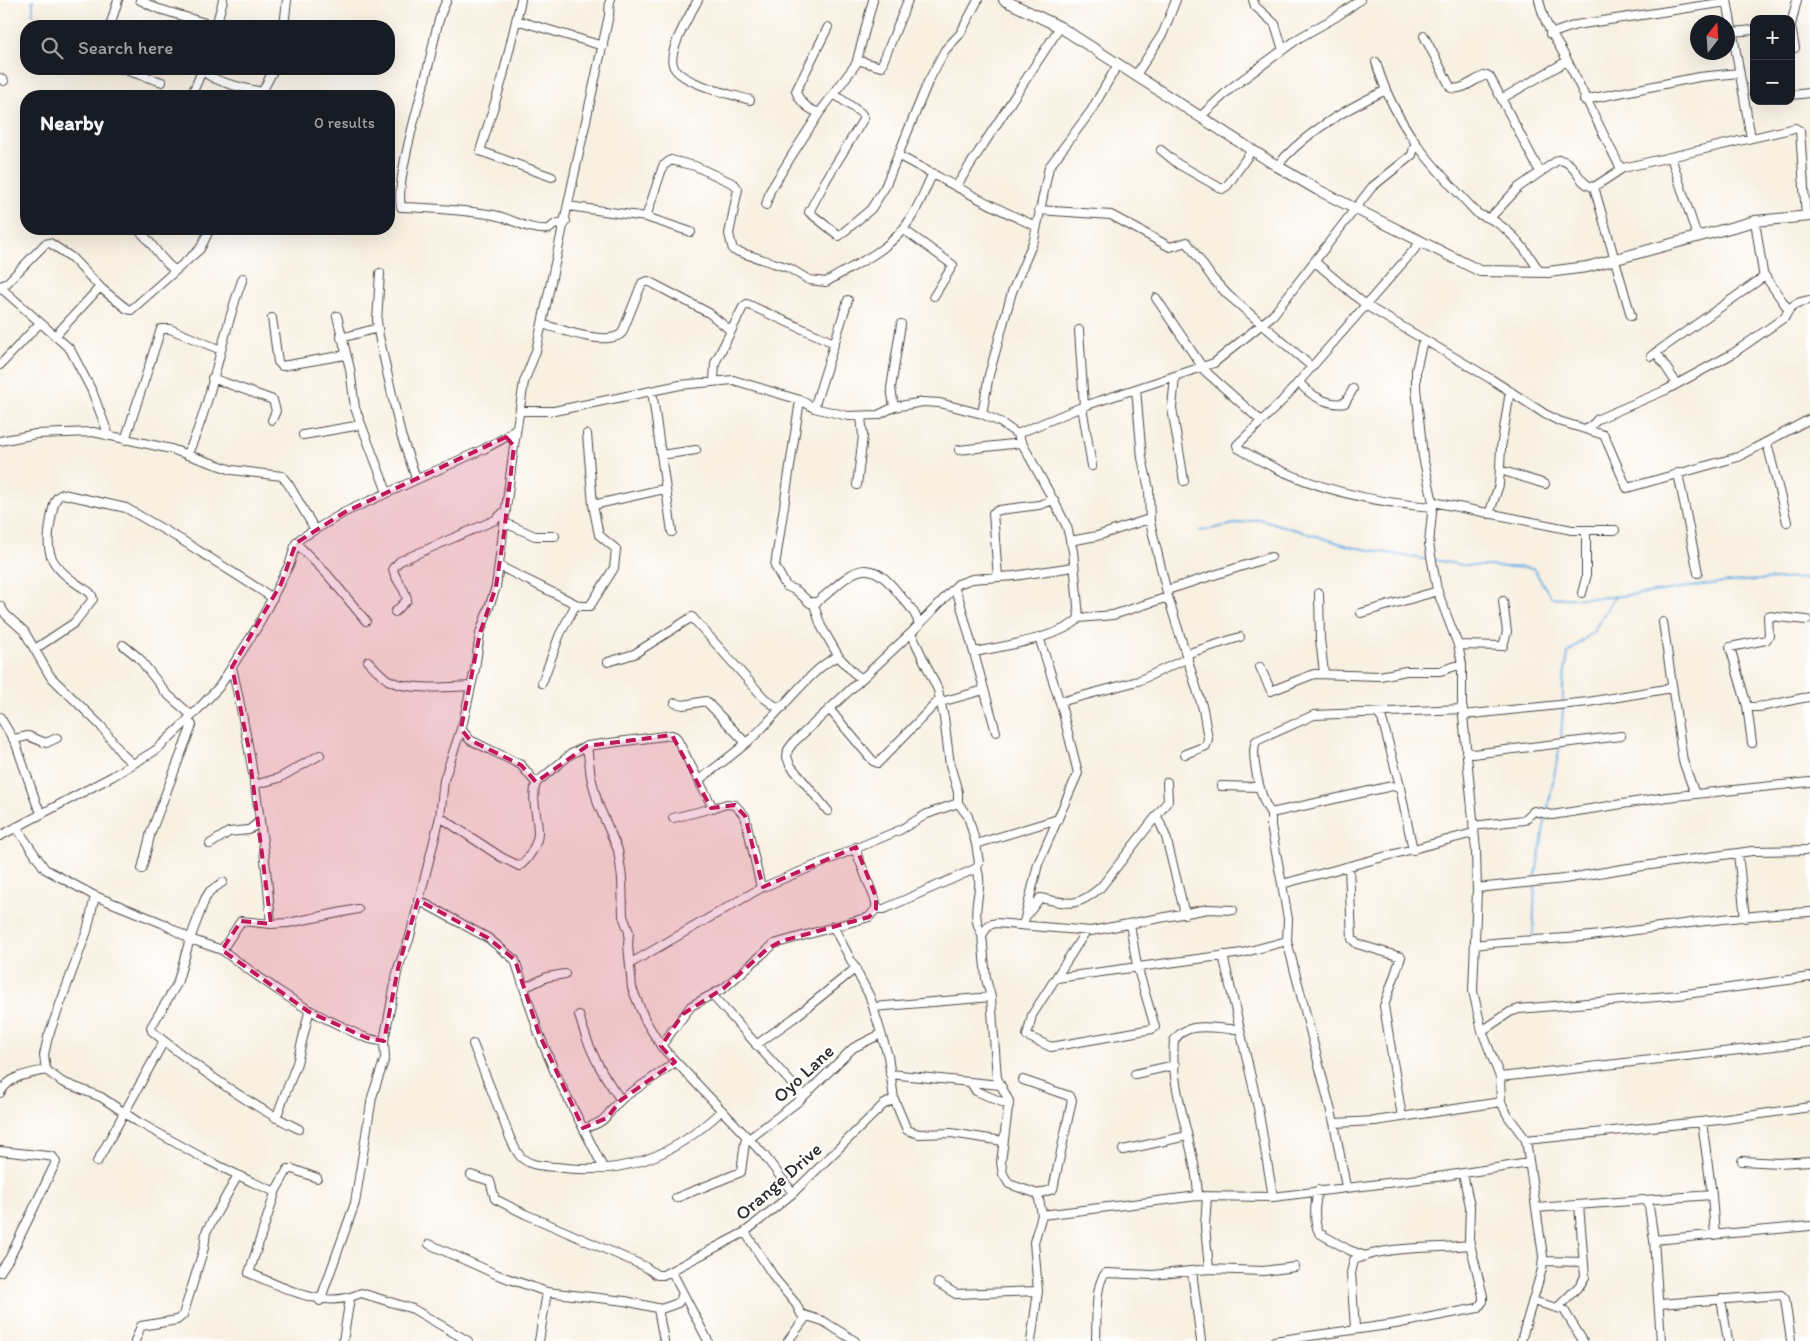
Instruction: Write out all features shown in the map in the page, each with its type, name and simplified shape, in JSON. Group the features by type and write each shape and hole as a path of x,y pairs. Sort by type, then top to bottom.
{"street":[{"path":"112,20 118,0"},
{"path":"218,20 224,0"},
{"path":"285,20 287,0"},
{"path":"446,0 438,22 406,158 399,199 401,207 496,215 528,228 540,230 549,229 555,224 566,221"},
{"path":"521,0 502,80 480,151 552,177"},
{"path":"320,1301 355,1203 372,1097 385,1058 384,1041 398,968 409,940 440,817 444,780 461,729 475,669 480,632 496,587 524,382 536,351 566,221 603,46 610,0"},
{"path":"698,0 673,54 673,66 678,72 704,86 750,100"},
{"path":"766,205 770,191 820,112 857,60 873,0"},
{"path":"857,60 881,67 908,0"},
{"path":"834,94 861,113 864,118 810,207 810,212 813,216 836,236 844,233 871,209 899,156 928,82 945,50 960,34 978,0"},
{"path":"1004,0 1060,27 1277,166 1356,209 1480,271 1540,272 1587,268 1755,221 1808,216 1799,129 1795,128 1622,169 1594,187 1587,185 1572,166 1563,160 1558,160 1518,187 1491,217"},
{"path":"1136,75 1163,33 1175,2 1166,0"},
{"path":"1253,0 1255,6 1275,24 1283,50"},
{"path":"1201,116 1231,88 1283,50 1360,0"},
{"path":"1540,0 1544,22 1567,61 1584,100 1622,169"},
{"path":"1794,15 1797,0"},
{"path":"146,1 199,20"},
{"path":"1550,34 1576,25 1727,1 1730,15"},
{"path":"516,20 603,46"},
{"path":"820,112 811,110 797,95 796,90 828,27"},
{"path":"957,185 1060,27"},
{"path":"1735,32 1750,30"},
{"path":"1424,36 1451,88 1459,89 1487,75 1503,98 1540,172"},
{"path":"1735,40 1751,138"},
{"path":"1503,98 1567,61"},
{"path":"1376,62 1384,91 1415,144 1429,158 1443,178 1478,214 1491,217 1525,248 1540,272"},
{"path":"982,414 989,376 1012,292 1034,240 1049,167 1091,111 1118,64"},
{"path":"1584,100 1674,81 1739,72"},
{"path":"140,75 162,82"},
{"path":"194,90 200,75"},
{"path":"206,75 247,90"},
{"path":"263,90 271,75"},
{"path":"1277,166 1293,150 1328,123 1355,105 1384,91"},
{"path":"1795,94 1810,93"},
{"path":"1017,434 1083,406 1214,363 1262,324 1285,301 1372,188 1412,155 1415,144"},
{"path":"1161,150 1178,164 1222,188 1228,186 1252,150"},
{"path":"1412,155 1429,158"},
{"path":"899,156 957,185 999,211 1036,226"},
{"path":"1671,158 1697,236"},
{"path":"646,217 663,166 672,160 695,166 736,186 738,194 729,234 733,250 784,266 809,280 826,282 887,246 903,229 933,173"},
{"path":"1594,187 1631,316"},
{"path":"568,206 646,217 691,232"},
{"path":"1039,210 1111,215 1170,247 1187,242 1212,278 1228,295 1312,367"},
{"path":"1755,221 1762,268 1765,276 1788,309"},
{"path":"903,229 954,265 934,296"},
{"path":"144,235 166,263 175,270"},
{"path":"109,436 92,391 75,357 3,287 45,244 50,243 71,258 100,287 127,309 131,310 200,249 207,235"},
{"path":"1422,242 1299,382 1237,445 1238,448 1267,466 1314,485 1360,498 1433,504 1572,530 1615,530"},
{"path":"1315,262 1367,306 1423,340 1559,421 1604,435 1628,488 1738,457 1810,419"},
{"path":"380,273 378,328 401,435 416,478"},
{"path":"1677,384 1653,354 1765,276"},
{"path":"187,456 200,428 231,311 243,278"},
{"path":"542,324 585,336 605,339 618,337 622,333 642,283 648,281 709,313 731,330"},
{"path":"55,336 100,287"},
{"path":"1156,298 1202,368 1260,420"},
{"path":"814,408 848,300"},
{"path":"1588,429 1606,415 1677,384 1740,348 1785,317 1788,309 1794,304 1810,300"},
{"path":"714,381 715,363 743,307 747,304 834,344"},
{"path":"336,316 350,369 355,408 386,492"},
{"path":"272,318 279,365 287,366 345,355"},
{"path":"0,365 40,323"},
{"path":"894,407 891,388 892,376 901,324"},
{"path":"341,338 378,328"},
{"path":"125,440 161,329 170,329 221,350"},
{"path":"1078,330 1083,406 1092,466"},
{"path":"1423,340 1416,370 1416,388 1423,457 1433,504 1430,544 1438,591 1458,645 1462,664 1463,712 1469,755 1477,888 1473,990 1482,1031 1500,1077 1502,1102 1508,1116 1526,1140 1543,1261 1521,1341"},
{"path":"1175,376 1172,408 1184,481"},
{"path":"212,378 273,400 276,411 272,420"},
{"path":"520,411 554,411 652,391 714,381 733,380 800,400 814,408 861,417 878,415 894,407 923,402 940,403 982,414 1000,422 1017,434 1054,500 1070,541 1079,618 1073,626 1038,637 974,652"},
{"path":"1299,382 1312,395 1334,403 1345,403 1353,389"},
{"path":"1136,389 1142,458 1148,489 1149,519 1168,593 1203,709 1208,739 1204,748 1185,754"},
{"path":"652,391 664,489 672,532"},
{"path":"1489,514 1499,485 1501,448 1510,391"},
{"path":"800,400 775,566 786,586 797,591 806,600 813,602 817,602 847,577 869,570 881,573 891,582 916,614 919,625"},
{"path":"857,486 863,436 861,417"},
{"path":"303,435 361,425"},
{"path":"0,836 89,790 156,750 189,718 219,687 258,626 273,598 290,564 296,543 314,528 386,492 506,437 517,427"},
{"path":"0,441 42,434 93,432 162,446 232,470 282,476 289,484 314,528"},
{"path":"499,566 576,604 590,606 614,568 616,549 599,535 593,505 587,434"},
{"path":"506,437 514,446"},
{"path":"959,450 1021,443"},
{"path":"1767,443 1787,522"},
{"path":"661,455 696,450"},
{"path":"1500,470 1545,484"},
{"path":"1678,473 1698,574"},
{"path":"593,505 664,489"},
{"path":"35,648 74,623 93,599 90,592 62,572 49,552 48,538 55,501 63,494 126,508 180,539 273,598"},
{"path":"998,577 993,513 999,510 1034,506 1054,500"},
{"path":"395,612 407,600 407,595 394,574 393,568 400,561 494,520 505,511"},
{"path":"1070,541 1097,536 1149,519"},
{"path":"504,523 535,536 555,536"},
{"path":"1582,593 1586,578 1586,530"},
{"path":"296,543 327,574 366,621"},
{"path":"1079,618 1113,614 1271,557"},
{"path":"828,811 790,765 787,757 790,746 830,710 861,678 911,634 954,588 964,581 1073,567"},
{"path":"954,588 959,599 996,732"},
{"path":"1361,613 1438,591"},
{"path":"1319,592 1320,639 1324,673"},
{"path":"1458,645 1503,646 1507,632 1503,600"},
{"path":"813,602 821,626 839,657 861,678"},
{"path":"542,684 560,634 576,604"},
{"path":"0,606 6,615 24,631 50,676 101,726 122,754 133,764"},
{"path":"916,614 925,618"},
{"path":"1752,743 1747,706 1730,647 1766,640 1769,636 1767,618 1769,616 1807,620"},
{"path":"608,662 634,654 692,617 764,698 775,706 783,707"},
{"path":"1663,622 1683,761 1695,794"},
{"path":"911,634 940,700 950,765 958,792 958,803 968,816 976,844 979,877 974,915 982,935 986,979 991,997 997,1078 1009,1105 1002,1141 1001,1162 1009,1184 1038,1194 1053,1190 1072,1100 1069,1096 1023,1080"},
{"path":"1024,920 1038,864 1078,773 1060,702 1038,637"},
{"path":"1060,702 1138,681 1187,656 1240,637"},
{"path":"123,645 139,658 158,685 189,718 192,725 151,832 142,869"},
{"path":"699,780 746,743 825,662 839,657"},
{"path":"368,661 387,679 404,685 428,687 470,686"},
{"path":"1260,667 1271,691 1305,677 1324,673 1380,676 1406,671 1440,671 1462,664"},
{"path":"232,667 254,785 271,924"},
{"path":"1346,1187 1334,1123 1287,941 1288,919 1271,826 1271,813 1266,808 1260,787 1254,744 1260,738 1314,715 1463,712 1588,702 1672,688"},
{"path":"830,710 873,762 878,763 940,700 984,690"},
{"path":"1747,706 1757,708 1795,698 1810,697"},
{"path":"675,703 683,705 706,701 746,743"},
{"path":"1381,715 1398,778 1395,787 1412,850"},
{"path":"0,717 14,739 37,805 42,813"},
{"path":"440,817 501,857 519,866 526,860 538,833 534,811 536,783 521,765 470,740 461,729"},
{"path":"536,783 571,754 587,746 672,735 676,737 713,808"},
{"path":"14,739 28,736 46,743 57,738"},
{"path":"1469,755 1621,736"},
{"path":"587,746 591,777 598,804 618,850 622,878 622,916 629,932 628,945 632,988 635,999 649,1029 661,1046 764,1155 793,1193"},
{"path":"254,785 279,778 320,756"},
{"path":"1024,920 1040,898 1071,905 1089,897 1101,887 1168,801 1167,782"},
{"path":"1282,884 1412,850 1473,830 1524,820 1534,811 1552,815 1695,794 1810,782"},
{"path":"1221,786 1260,787"},
{"path":"1271,813 1395,787"},
{"path":"631,962 761,888 900,830 927,814 958,803"},
{"path":"673,818 727,804 735,805 745,816 761,888"},
{"path":"1157,816 1166,837 1185,914"},
{"path":"976,844 1058,819"},
{"path":"210,844 229,832 249,830 259,822"},
{"path":"16,827 45,868 95,896 146,916 190,939 222,950 274,989 309,1012 367,1038 384,1041"},
{"path":"661,1046 683,1014 691,1006 724,988 774,944 868,917 876,909 876,897 857,854 856,847"},
{"path":"1477,888 1564,880 1622,869 1738,853 1810,850"},
{"path":"1738,853 1745,918"},
{"path":"1349,866 1352,939 1358,944 1401,956 1384,1006 1402,1117"},
{"path":"876,909 884,909 977,868"},
{"path":"223,882 210,891 205,899 190,939 177,984 151,1027 152,1031 197,1067 276,1118 299,1129"},
{"path":"95,896 87,931 48,1037 44,1055 46,1070 62,1082 101,1097 124,1112 238,1175 271,1190 276,1190"},
{"path":"418,900 488,938 515,960 556,1074 604,1169"},
{"path":"222,950 241,921 271,924 299,921 358,909"},
{"path":"982,935 989,925 1024,920 1086,931 1208,909 1233,910"},
{"path":"1474,944 1520,939 1544,940 1590,936 1810,912"},
{"path":"1086,931 1032,1015 1027,1036 1051,1047 1155,1027 1137,966 1130,924"},
{"path":"833,926 856,968 874,1007 888,1056 894,1099 904,1126 913,1133 951,1132 1002,1141"},
{"path":"1057,978 1223,955 1270,947 1287,941"},
{"path":"1223,955 1238,1029 1258,1108 1273,1197"},
{"path":"756,1046 856,968"},
{"path":"524,988 547,977 566,974"},
{"path":"1482,1031 1510,1012 1519,1009 1679,995 1810,977"},
{"path":"712,995 803,1096"},
{"path":"874,1007 991,997"},
{"path":"276,1118 294,1071 309,1012"},
{"path":"579,1015 586,1042 598,1067 621,1100"},
{"path":"1198,1196 1197,1177 1187,1136 1174,1064 1174,1041 1185,1030 1216,1027 1238,1029"},
{"name":"Oyo Lane","path":"749,1139 803,1096 853,1048 881,1034"},
{"path":"97,1162 164,1041"},
{"path":"1500,1077 1810,1042"},
{"path":"473,1044 510,1138 520,1156 535,1164 575,1170 604,1169 666,1153 684,1143 722,1111"},
{"path":"583,1128 594,1126 608,1118 621,1100 675,1062"},
{"path":"1135,1074 1174,1064"},
{"path":"0,1093 4,1086 16,1077 46,1070"},
{"path":"890,1074 1000,1086"},
{"path":"971,1084 976,1091 1009,1105"},
{"name":"Orange Drive","path":"672,1272 746,1232 793,1193 883,1105 894,1099"},
{"path":"1334,1123 1402,1117 1502,1102"},
{"path":"1526,1140 1702,1122 1810,1107"},
{"path":"1702,1122 1712,1195 1715,1235"},
{"path":"1123,1150 1187,1136"},
{"path":"676,1198 741,1172 745,1144 749,1139"},
{"path":"0,1152 48,1156 56,1162 10,1257 0,1272"},
{"path":"1742,1161 1772,1163 1810,1161"},
{"path":"1042,1215 1198,1196 1273,1197 1529,1164"},
{"path":"317,1178 290,1169 276,1190 249,1273 320,1301 350,1298 361,1293 413,1309 468,1341"},
{"path":"1274,1341 1299,1339 1478,1308 1484,1301 1470,1244 1470,1206 1463,1174"},
{"path":"135,1341 141,1326 177,1320 183,1315 204,1248 206,1232 238,1175"},
{"path":"471,1175 490,1180 495,1199 525,1214 625,1257 657,1275 672,1272 708,1341"},
{"path":"1318,1190 1315,1202 1319,1232 1349,1250 1367,1256"},
{"path":"1308,1192 1315,1202"},
{"path":"1031,1341 1038,1291 1034,1250 1042,1215 1038,1194"},
{"path":"1536,1208 1712,1195"},
{"path":"1207,1196 1205,1226 1209,1270"},
{"path":"1648,1200 1654,1240 1661,1341"},
{"path":"1558,1307 1583,1281 1584,1262 1579,1205"},
{"path":"1654,1240 1810,1226"},
{"path":"746,1232 776,1280 796,1304 801,1314 823,1321 855,1341"},
{"path":"428,1244 498,1275 547,1292 625,1301 658,1309 678,1303 683,1294"},
{"path":"1356,1328 1351,1266 1355,1259 1422,1246 1448,1248 1470,1244"},
{"path":"1543,1261 1584,1262"},
{"path":"1096,1341 1099,1288 1104,1274 1118,1272 1153,1275 1209,1270 1262,1271 1295,1267"},
{"path":"1192,1272 1201,1341"},
{"path":"938,1283 956,1294 1038,1291"},
{"path":"539,1341 547,1292"},
{"path":"1659,1304 1783,1296 1791,1341"},
{"path":"343,1341 350,1298"},
{"path":"1721,1299 1728,1341"},
{"path":"1533,1301 1558,1307 1568,1314 1583,1341"},
{"path":"658,1309 664,1341"},
{"path":"788,1341 806,1317"}],"highlighted area":[{"path":"506,437 514,446 496,587 480,633 461,729 470,740 521,765 536,782 587,746 672,735 711,808 735,805 745,816 763,887 856,847 876,897 876,909 869,917 782,941 767,949 724,988 683,1014 661,1046 675,1062 621,1100 607,1118 583,1128 539,1034 515,960 488,938 418,900 398,968 384,1041 367,1038 309,1012 222,950 241,921 271,924 248,745 232,667 281,584 296,543 345,512"}],"waterway":[{"path":"33,0 33,15"},
{"path":"1200,531 1260,519 1352,547 1429,560"},
{"path":"1434,560 1462,565 1533,568 1551,597 1612,597 1711,584 1810,578"},
{"path":"1563,703 1563,685 1568,653 1593,632 1615,596"},
{"path":"1561,740 1563,708"},
{"path":"1547,812 1560,745"},
{"path":"1535,880 1546,816"},
{"path":"1533,938 1535,885"}]}
